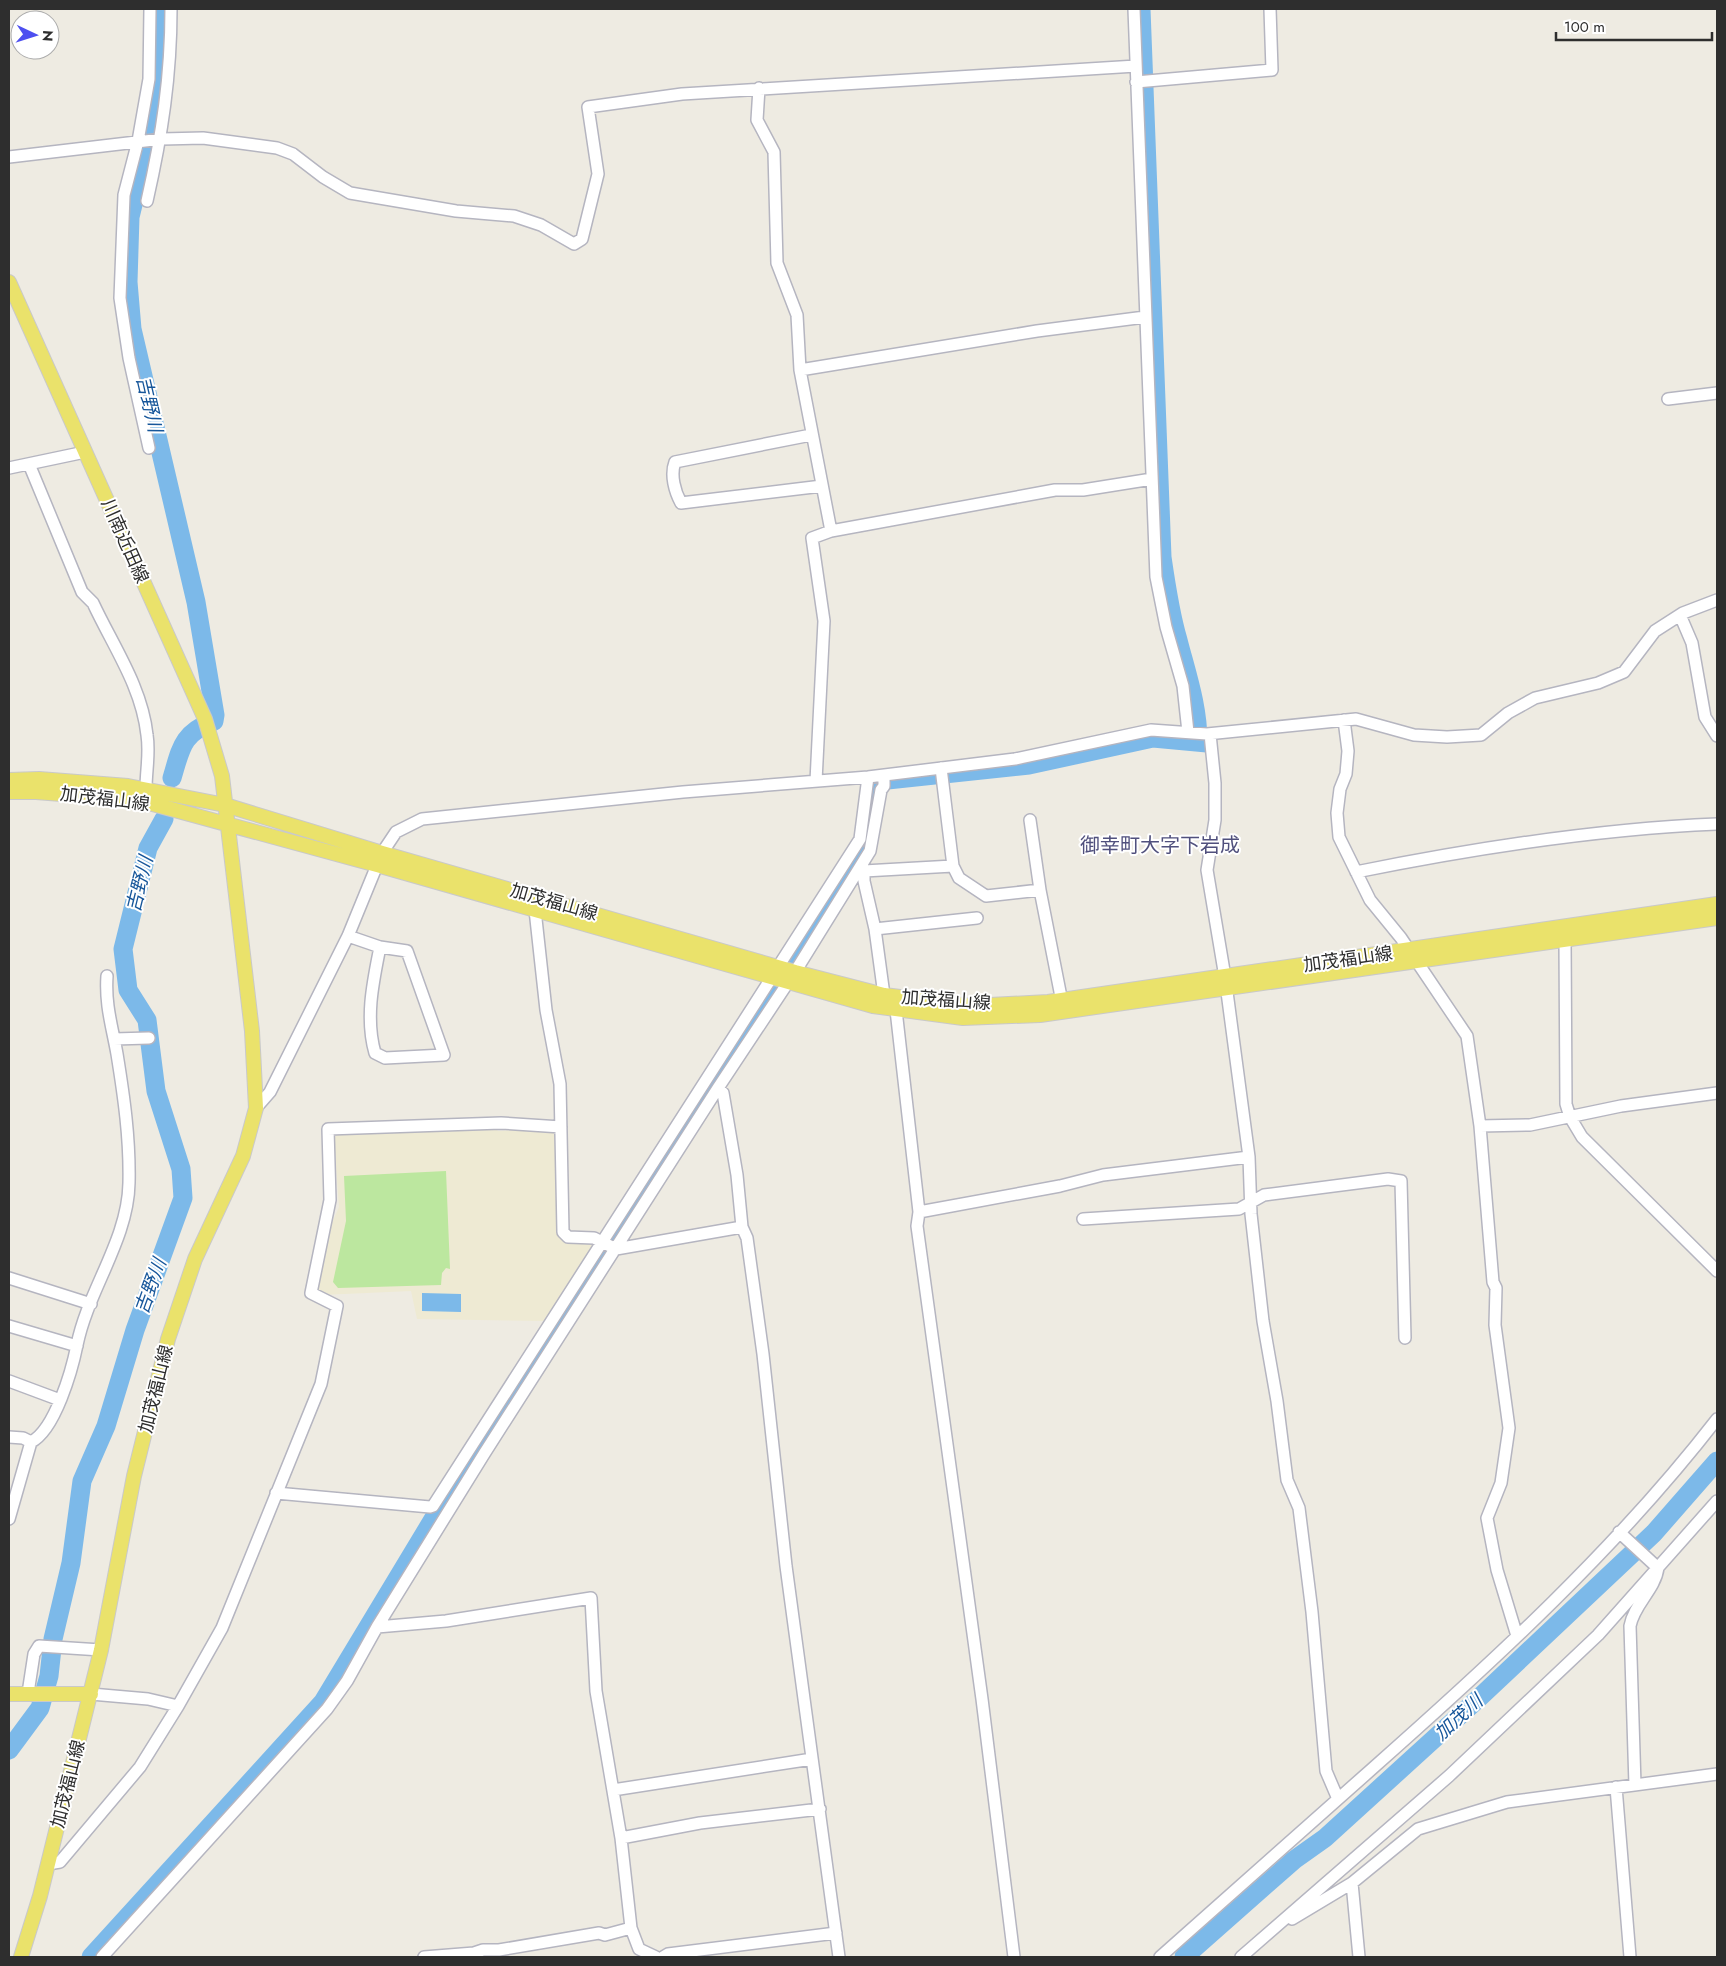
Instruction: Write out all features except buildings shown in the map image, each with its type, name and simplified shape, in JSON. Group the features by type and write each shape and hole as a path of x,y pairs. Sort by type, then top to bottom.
{"main road":[{"name":"川南近田線","path":"9,282 207,724 222,776 225,804"},
{"name":"加茂福山線","path":"9,780 39,779 146,789 225,804 380,859 535,910 784,974 884,995 971,1006 1063,1006 1412,956 1717,904"},
{"name":"加茂福山線","path":"9,792 120,797 380,859 784,974 873,1006 963,1018 1040,1015 1063,1006"},
{"name":"加茂福山線","path":"21,1957 48,1864 102,1650 134,1476 168,1339 195,1259 243,1156 256,1108 252,1031 225,804"},
{"name":"加茂福山線","path":"1412,956 1565,940 1717,918"},
{"path":"9,1694 91,1694"}],"street":[{"path":"149,448 129,358 120,298 124,195 138,141 149,79 150,9"},
{"path":"148,201 162,139 171,61 171,9"},
{"path":"1134,9 1156,578 1166,628 1215,783 1215,820 1207,870 1249,1157 1251,1214 1262,1321 1277,1401 1287,1480 1298,1508 1307,1574 1326,1771 1338,1799"},
{"path":"1136,82 1272,70 1270,9"},
{"path":"9,157 162,139 203,138 277,148 293,154 323,178 350,193 456,211 514,216 549,229 574,244 582,239 598,174 588,106 682,94 759,88 1136,66"},
{"path":"759,88 757,120 774,152 777,264 798,315 800,370 831,531"},
{"path":"800,370 1036,331 1145,317"},
{"path":"1668,399 1717,394"},
{"path":"811,435 675,462 673,467 675,492 681,504 822,486"},
{"path":"9,468 85,452"},
{"path":"29,464 82,592 93,603 139,697 148,735 149,756 146,789"},
{"path":"816,782 824,621 812,538 831,531 1054,490 1083,490 1152,479"},
{"path":"256,1108 270,1092 348,936 380,859 396,832 422,819 682,792 868,777 884,778 941,772 1151,730 1199,733 1356,719 1414,735 1447,737 1480,735 1508,713 1535,698 1598,683 1624,672 1655,631 1680,615 1717,600"},
{"path":"1680,615 1692,642 1705,717 1717,736"},
{"path":"1344,720 1348,751 1346,774 1340,789 1339,837 1370,900 1412,956 1467,1036 1480,1126 1493,1282 1496,1288 1496,1326 1509,1428 1501,1483 1487,1518 1497,1570 1517,1636"},
{"path":"941,772 953,866 959,878 986,896 1040,890"},
{"path":"868,777 858,864 875,928 884,995 896,1010 919,1212 918,1236 1014,1957"},
{"path":"102,1957 327,1709 347,1681 377,1627 609,1245 784,974 858,864 870,851 884,778"},
{"path":"1030,820 1040,890 1063,1006"},
{"path":"1356,872 1464,851 1634,829 1717,824"},
{"path":"858,864 953,866"},
{"path":"276,1493 433,1506 609,1245 718,1088 784,974 858,864"},
{"path":"535,910 546,1010 560,1084 563,1232 568,1237 594,1238 609,1245 742,1228"},
{"path":"875,928 977,918"},
{"path":"348,936 380,947 406,951 444,1055 385,1058 375,1053 370,1036 371,993 380,947"},
{"path":"1565,940 1566,1104 1570,1117 1582,1137 1717,1271"},
{"path":"9,1437 23,1438 31,1442 38,1439 46,1430 60,1400 91,1304 126,1209 129,1184 127,1115 106,999 107,976"},
{"path":"114,1040 149,1038"},
{"path":"718,1088 722,1093 735,1166 742,1228 747,1238 763,1354 786,1566 837,1927 839,1957"},
{"path":"1480,1126 1530,1124 1621,1106 1717,1093"},
{"path":"48,1864 60,1862 140,1767 178,1706 222,1628 321,1384 337,1306 312,1293 330,1200 328,1129 501,1123 561,1127"},
{"path":"919,1212 1060,1186 1103,1175 1249,1157"},
{"path":"1084,1219 1239,1209 1264,1194 1388,1178 1401,1181 1405,1338"},
{"path":"9,1278 91,1304"},
{"path":"9,1326 77,1346"},
{"path":"9,1381 60,1400"},
{"path":"1160,1957 1476,1677 1676,1472 1717,1419"},
{"path":"9,1519 31,1442"},
{"path":"1241,1957 1449,1776 1598,1635 1717,1501"},
{"path":"1619,1532 1658,1568"},
{"path":"1635,1785 1630,1626 1631,1618 1653,1583 1658,1568"},
{"path":"377,1627 446,1621 591,1598 596,1691 621,1838 631,1928 639,1949 656,1957"},
{"path":"33,1693 34,1654 39,1646 102,1650"},
{"path":"91,1694 148,1699 178,1706"},
{"path":"613,1790 812,1758"},
{"path":"1286,1918 1290,1920 1352,1883 1418,1830 1507,1802 1717,1774"},
{"path":"1616,1787 1630,1957"},
{"path":"621,1838 700,1823 820,1809"},
{"path":"1352,1883 1359,1957"},
{"path":"424,1957 474,1953 483,1950 500,1954 599,1933 605,1935 631,1928"},
{"path":"663,1957 668,1954 747,1951 836,1933"}],"shaded area":[{"path":"494,1127 498,1131 550,1129 555,1135 558,1229 595,1243 545,1321 417,1319 411,1291 322,1295 316,1288 332,1223 339,1207 334,1139 339,1130"}],"green space":[{"path":"446,1171 450,1269 446,1268 442,1273 441,1285 338,1288 333,1282 346,1221 344,1176"}],"water":[{"path":"422,1293 461,1294 461,1312 422,1311"}],"waterway":[{"name":"吉野川","path":"161,9 159,86 152,127 130,217 128,282 132,329 196,602 215,715 214,721 195,731 184,743 172,778"},
{"path":"1141,9 1162,557 1173,620 1194,703 1198,742"},
{"path":"91,1957 323,1702 458,1478 860,857 865,847 874,788 878,781 1029,765 1153,738 1207,743"},
{"name":"吉野川","path":"9,1750 40,1708 49,1676 53,1639 71,1563 82,1481 106,1426 135,1330 183,1198 181,1169 156,1091 147,1020 128,990 123,949 148,848 164,819"},
{"name":"加茂川","path":"1184,1957 1294,1860 1325,1838 1480,1697 1654,1533 1717,1461"}],"district":[{"name":"御幸町大字下岩成","path":"1160,845"}]}
